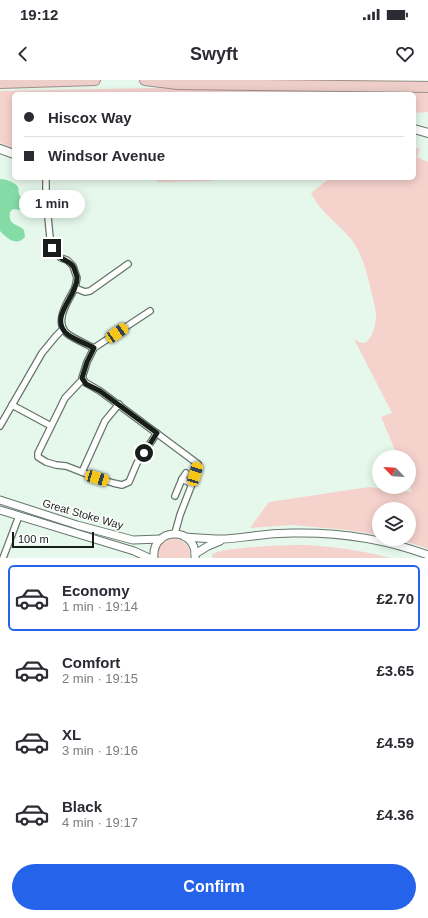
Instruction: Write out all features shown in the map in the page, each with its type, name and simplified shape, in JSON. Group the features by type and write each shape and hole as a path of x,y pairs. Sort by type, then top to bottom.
{"highway":[{"path":"0,83 95,80"},
{"path":"145,80 177,84 428,86"}],"main road":[{"path":"416,130 428,133"},
{"path":"0,149 12,153"}],"street":[{"path":"46,180 46,196 52,248 56,254 74,266 77,278 75,288 61,317 61,323 63,329 68,334 94,348"},
{"path":"75,288 85,292 90,291 128,264"},
{"path":"150,311 94,348 87,362 82,378 86,384 100,391 119,404 198,464 175,534 185,537 224,539 293,533 337,534 385,542 428,555"},
{"path":"0,426 42,353 63,329"},
{"path":"83,379 65,398 38,453 38,457 46,462 66,466 97,478 122,485 129,482 138,463 157,433"},
{"path":"82,472 105,421 119,404"},
{"path":"12,405 51,426"},
{"path":"175,496 186,473"},
{"path":"182,479 192,484"},
{"name":"Great Stoke Way","path":"0,500 133,540 161,539 167,535 175,534"},
{"name":"Great Stoke Way","path":"0,510 134,551 149,558"},
{"path":"3,558 19,516"},
{"path":"185,537 192,544 195,550 195,556"},
{"path":"154,558 154,549 161,539"},
{"path":"195,556 208,546 224,539"}],"shaded area":[{"path":"151,88 262,91 428,92 428,112 416,113 416,92 12,92 12,147 0,143 0,91"},
{"path":"416,148 420,149 417,157 428,162 428,549 416,545 416,502 372,502 372,534 292,525 250,528 269,502 369,487 372,487 372,494 416,494 416,450 395,450 381,417 392,413 354,339 363,343 366,342 373,332 376,319 376,312 365,267 351,239 324,212 311,193 327,180 416,180"},
{"path":"0,179 10,181 17,185 19,194 24,204 25,209 13,209 10,212 10,220 24,230 25,237 22,240 12,240 0,231"},
{"path":"157,180 216,180 209,181 157,182"},
{"path":"175,538 187,545 190,558 158,558 159,550 162,544 167,540"},
{"path":"306,545 348,549 390,558 213,558 212,554 243,548"}],"route":[{"path":"52,248 56,254 74,266 77,278 75,288 61,317 63,329 68,334 94,348 87,362 82,378 86,384 100,391 157,433 144,453"}]}
